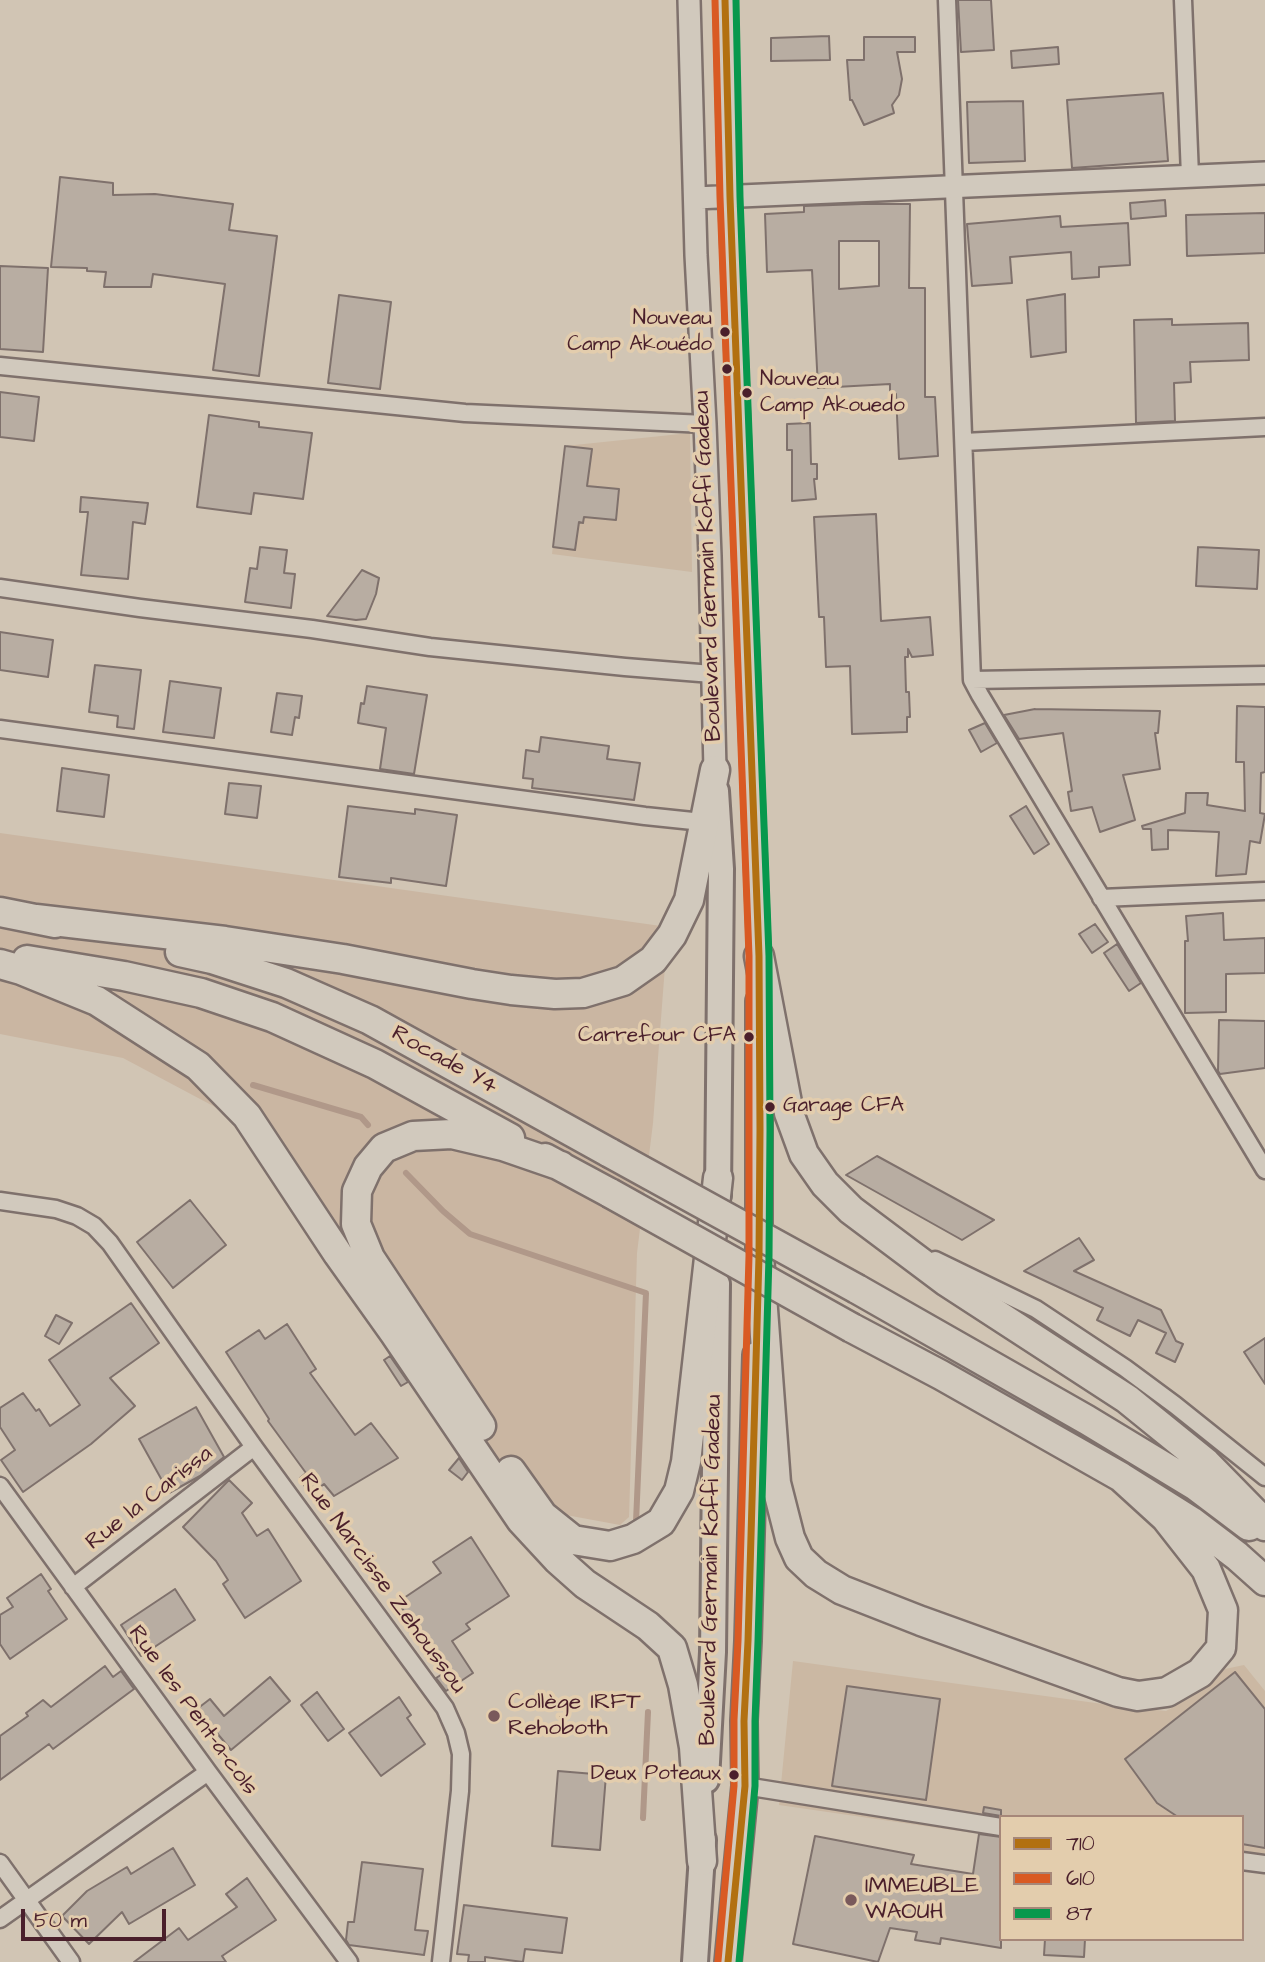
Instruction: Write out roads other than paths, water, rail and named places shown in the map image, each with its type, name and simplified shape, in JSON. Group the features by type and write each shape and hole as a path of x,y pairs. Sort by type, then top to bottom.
{"highway":[{"path":"37,919 239,943 512,990 555,994 583,993 623,981 653,960 672,935 689,900 711,823 715,769"},
{"name":"Rocade Y4","path":"0,912 212,958 286,983 370,1020 857,1289 1087,1420 1185,1480 1265,1539"},
{"name":"Rocade Y4","path":"0,956 124,976 188,990 272,1017 374,1065 561,1166 941,1375 1121,1478"},
{"path":"759,956 789,1113 804,1154 825,1184 851,1210 947,1282 1127,1399 1206,1463 1265,1527"},
{"path":"0,964 97,1001 198,1066 247,1116 338,1254 396,1334 521,1520 558,1560 585,1584 648,1626 672,1648 683,1685 694,1747 702,1861"},
{"path":"561,1166 503,1146 452,1134 413,1136 384,1148 368,1167 356,1191 356,1224 370,1258 543,1516 573,1540 610,1546 634,1539 661,1522 679,1491 686,1462 718,1178"},
{"path":"759,1256 776,1483 790,1538 799,1558 816,1574 842,1590 1118,1692 1138,1696 1167,1692 1200,1673 1221,1648 1223,1610 1206,1569 1166,1518 1121,1478"},
{"path":"1121,1478 1191,1521 1265,1581"}],"main road":[{"name":"Boulevard Germain Koffi Gadeau","path":"689,0 696,255 710,556 715,769"},
{"name":"Boulevard Germain Koffi Gadeau","path":"725,0 759,956 760,1130 759,1256 744,1721 745,1786 728,1962"},
{"path":"695,198 1265,173"},
{"name":"Boulevard Germain Koffi Gadeau","path":"695,1962 713,1652 721,869 711,823"}],"street":[{"path":"947,0 972,680 1265,1170"},
{"path":"1183,0 1190,176"},
{"path":"0,366 465,413 705,424"},
{"path":"964,442 1265,427"},
{"path":"0,588 312,629 430,648 712,674"},
{"path":"972,680 1265,675"},
{"path":"0,729 711,823"},
{"path":"1101,898 1265,891"},
{"name":"Rue Narcisse Zehoussou","path":"0,1201 56,1209 76,1216 94,1226 110,1243 254,1447 445,1708 456,1733 461,1754 460,1791 440,1962"},
{"path":"888,1238 1036,1309 1125,1368 1265,1477"},
{"name":"Rue la Carissa","path":"73,1587 254,1447"},
{"name":"Rue les Pent-a-cols","path":"0,1486 349,1962"},
{"path":"0,1919 208,1772"},
{"path":"745,1786 999,1826"},
{"path":"1244,1861 1265,1864"},
{"path":"0,1863 71,1962"}],"waterway":[{"path":"253,1085 361,1117 368,1125"},
{"path":"406,1173 470,1234 646,1293 636,1522"},
{"path":"643,1818 648,1712"}],"place":[{"name":"Nouveau Camp Akouédo","path":"725,332"},
{"name":"Nouveau Camp Akouedo","path":"747,393"},
{"name":"Carrefour CFA","path":"749,1037"},
{"name":"Garage CFA","path":"770,1107"},
{"name":"Collège IRFT Rehoboth","path":"494,1716"},
{"name":"Deux Poteaux","path":"734,1775"},
{"name":"IMMEUBLE WAOUH","path":"851,1900"}]}
